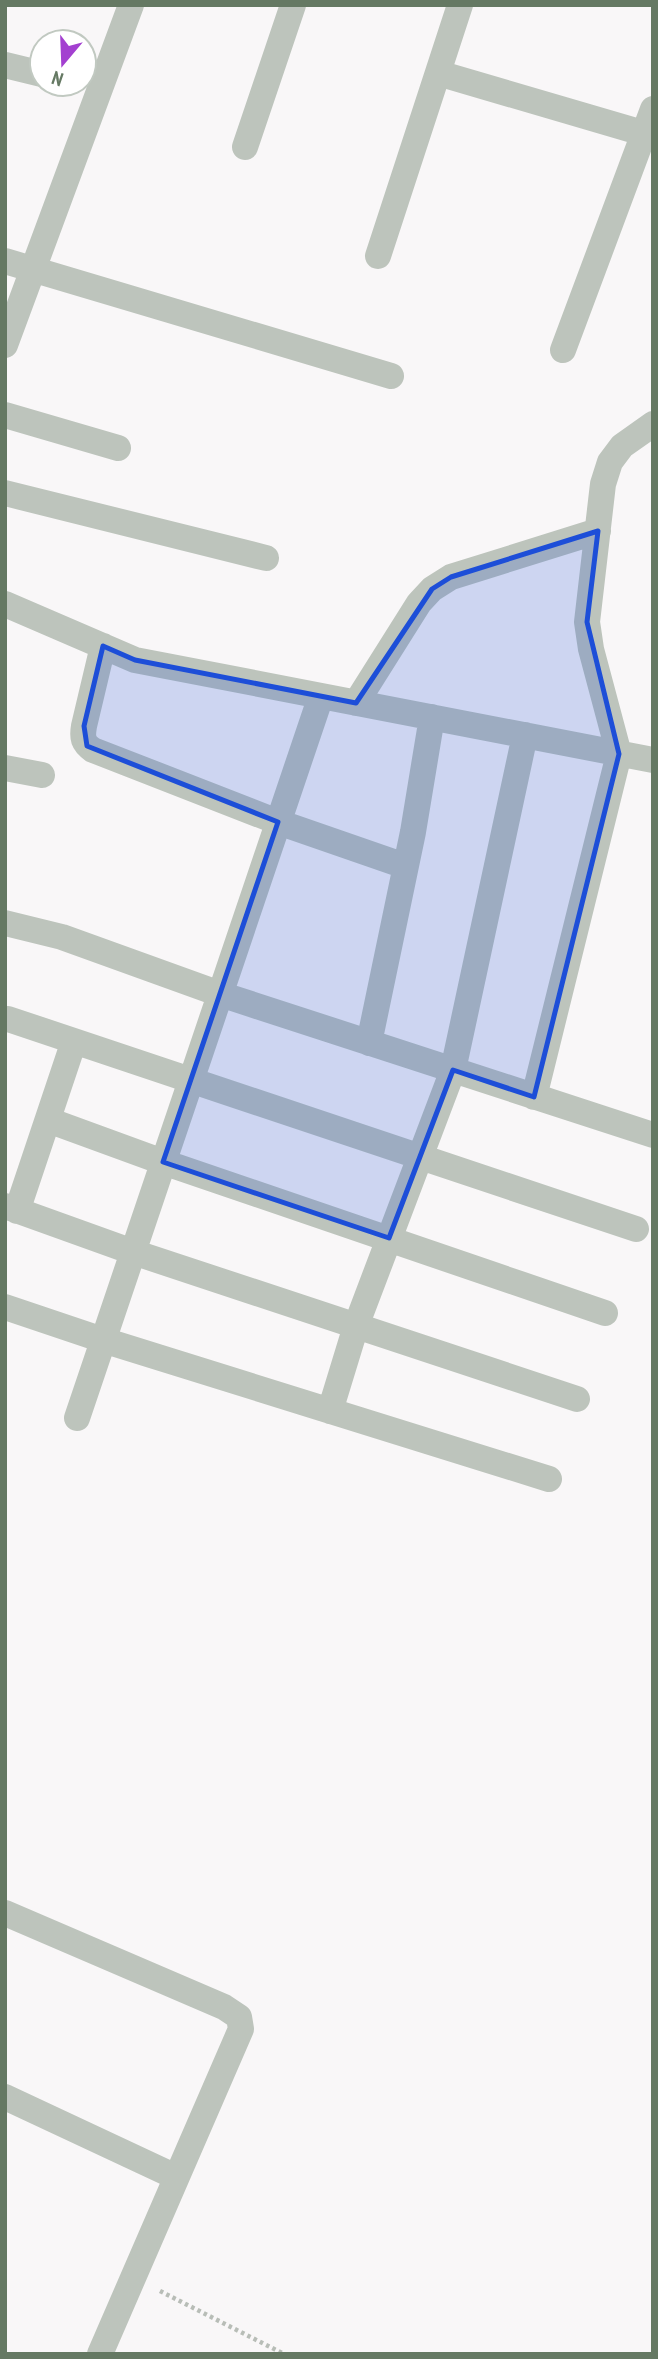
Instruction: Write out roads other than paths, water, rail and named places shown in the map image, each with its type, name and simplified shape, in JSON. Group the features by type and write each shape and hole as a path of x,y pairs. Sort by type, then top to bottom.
{"street":[{"path":"98,73 131,5"},
{"path":"245,147 293,5"},
{"path":"377,256 460,5"},
{"path":"5,65 28,71"},
{"path":"438,73 650,126 564,350"},
{"path":"5,345 35,268 88,98"},
{"path":"5,261 391,376"},
{"path":"5,415 118,448"},
{"path":"534,1097 620,754 591,649 587,622 603,484 610,462 622,446 653,424"},
{"path":"5,493 266,558"},
{"path":"356,703 419,603 432,589 451,577 598,531"},
{"path":"5,604 135,660 653,760"},
{"path":"103,646 82,737 87,746 278,822 405,866"},
{"path":"78,1418 321,696"},
{"path":"369,1042 432,717"},
{"path":"330,1411 356,1326 453,1070 525,735"},
{"path":"5,768 42,775"},
{"path":"5,923 62,937 220,994 653,1135"},
{"path":"8,1019 636,1229"},
{"path":"74,1041 48,1120 11,1208 133,1252 577,1399"},
{"path":"48,1120 163,1162 606,1313"},
{"path":"5,1307 549,1479"},
{"path":"5,1913 224,2007 239,2017 242,2029 100,2354"},
{"path":"5,2097 176,2177"}]}
